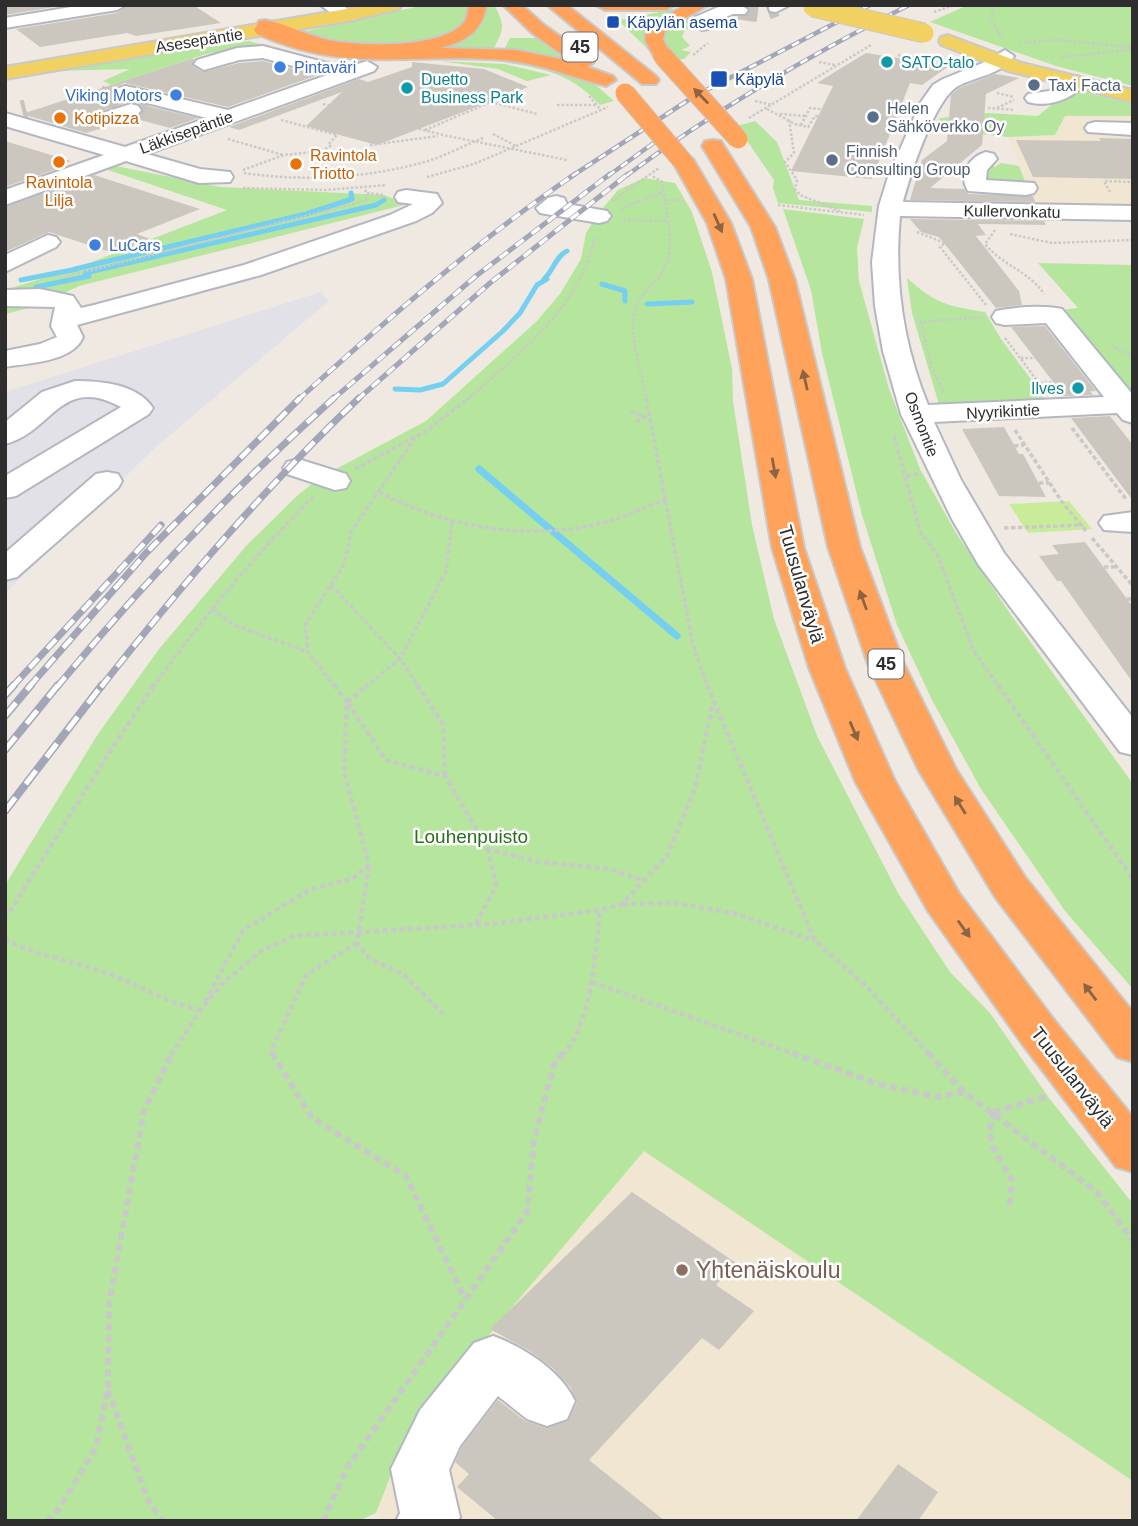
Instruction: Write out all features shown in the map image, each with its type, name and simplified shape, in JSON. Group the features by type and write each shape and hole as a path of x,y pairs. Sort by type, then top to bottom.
{"highway":[{"path":"270,27 337,47 371,50 415,47 445,41 468,29 478,15 478,5"},
{"path":"512,5 538,29 625,93"},
{"name":"Tuusulanväylä","path":"529,5 609,72 719,223 739,279 788,548 827,668 875,780 943,901 1039,1033 1133,1153"},
{"name":"45","path":"556,5 655,83 631,48 591,16 570,5"},
{"path":"605,5 666,5"},
{"path":"699,5 656,27 654,40 663,56 741,130 771,216"},
{"path":"270,27 296,46 331,53 519,55 566,65 606,80"},
{"name":"45","path":"705,137 771,216 782,280 844,547 886,664 937,769 1010,887 1133,1045"}],"main road":[{"name":"Asesepäntie","path":"5,70 270,27 340,11 391,5"},
{"path":"808,6 925,33 1065,72 1133,96"}],"street":[{"path":"5,23 117,5"},
{"path":"702,25 701,20 731,8 739,10"},
{"path":"103,120 146,107 193,76 237,54 263,52 347,74"},
{"name":"Osmontie","path":"1001,55 961,68 933,98 879,212 885,251 885,291 904,422 941,472 990,557 1133,744"},
{"name":"Läkkisepäntie","path":"5,198 212,125 275,96 367,67"},
{"path":"1027,98 1054,97 1065,72"},
{"path":"146,107 212,125"},
{"path":"11,115 122,155 136,156 199,176 222,177"},
{"path":"1095,128 1133,129"},
{"path":"985,159 976,167 973,176 976,186 1045,183 1111,199 1121,207"},
{"path":"65,320 257,270 396,220 431,203 429,199 396,192"},
{"path":"556,203 548,208 601,214"},
{"name":"Kullervonkatu","path":"879,212 1121,207"},
{"path":"5,265 48,242"},
{"path":"5,298 40,297 64,301 68,308 64,326 71,337 68,342 47,351 5,359"},
{"path":"1008,317 1053,315 1130,408"},
{"path":"5,374 27,377 57,392"},
{"path":"5,435 23,425 57,392 86,387 132,399 139,408 5,489"},
{"name":"Nyyrikintie","path":"904,422 961,413 1003,411 1055,395 1130,408"},
{"path":"298,468 335,481"},
{"path":"5,570 107,481"},
{"path":"430,1519 420,1469 440,1428 493,1360 547,1401"}],"path":[{"path":"930,14 954,5"},
{"path":"996,5 991,10 991,26 1001,55 1057,40 1133,48"},
{"path":"741,130 766,109 875,43"},
{"path":"1065,72 1133,48"},
{"path":"898,55 961,68"},
{"path":"819,62 836,65"},
{"path":"425,130 502,98 454,85"},
{"path":"275,96 443,135 567,160"},
{"path":"275,96 337,135 322,151 284,155 239,172 285,176 379,170 429,160 483,138"},
{"path":"995,109 1027,98"},
{"path":"755,101 773,105"},
{"path":"491,102 537,114"},
{"path":"557,105 597,105"},
{"path":"800,126 810,108 821,109"},
{"path":"988,108 1015,110"},
{"path":"766,109 800,126 808,127 815,116 844,118"},
{"path":"779,114 806,116"},
{"path":"789,120 794,153 785,162 797,180 795,190 800,195 840,211"},
{"path":"212,125 284,155"},
{"path":"493,134 516,146"},
{"path":"370,145 443,135"},
{"path":"873,138 902,138"},
{"path":"425,178 474,164 511,149"},
{"path":"5,919 130,718 212,609 292,518 335,481 416,437 454,412 554,319 588,265 601,214 654,169 675,164"},
{"path":"652,176 661,181 669,256 662,273 632,309 647,417 666,500 693,645 713,702 815,941"},
{"path":"1121,207 1104,181 1133,182"},
{"path":"60,278 361,202 367,199 365,188 396,192"},
{"path":"367,193 396,192"},
{"path":"601,214 628,208 633,203 663,192"},
{"path":"664,200 685,201"},
{"path":"771,216 840,211 879,212"},
{"path":"991,211 998,226 988,236 985,244 1006,266 1040,286 1053,315"},
{"path":"601,214 666,221"},
{"path":"909,229 945,243 940,247 985,305 1008,317"},
{"path":"1008,233 1052,243 1133,240"},
{"path":"948,257 954,256"},
{"path":"956,267 963,267"},
{"path":"972,288 979,287"},
{"path":"909,322 920,319 1008,317"},
{"path":"1008,317 1001,328 1039,383 1055,395 1075,431 1091,449 1111,480 1126,516 1081,525 1024,527"},
{"path":"920,319 932,368 946,396 961,413"},
{"path":"1020,358 1035,358"},
{"path":"1039,383 1055,395"},
{"path":"631,411 647,417"},
{"path":"1003,411 1081,525 1133,586"},
{"path":"634,423 647,417"},
{"path":"904,422 905,475 920,534 937,554 974,651 1133,879"},
{"path":"1075,431 1081,432"},
{"path":"416,437 351,533 344,564 305,625 308,652 347,702 386,760 445,776"},
{"path":"1014,446 1025,446"},
{"path":"905,475 925,473"},
{"path":"1111,480 1117,480"},
{"path":"1039,483 1050,483"},
{"path":"379,492 408,508 452,522 528,530 611,521 646,504 666,500"},
{"path":"445,1016 403,974 370,959 357,943 369,865 344,772 347,702 400,659 446,571 452,522"},
{"path":"1097,568 1116,566"},
{"path":"331,585 400,659 443,724 445,776 488,849 496,886 476,925"},
{"path":"212,609 234,625 308,652"},
{"path":"622,904 667,856 695,788 713,702"},
{"path":"488,849 539,862 610,869 644,881"},
{"path":"47,1521 59,1509 96,1447 108,1388 109,1304 144,1111 166,1063 200,1011 243,930 310,889 352,879 369,865"},
{"path":"200,1011 222,984 261,951 293,936 476,925 600,910 622,904 676,903 737,914 815,941 864,985 964,1092 1097,1192 1133,1241"},
{"path":"323,1521 347,1468 527,1212 534,1140 555,1061 573,1045 592,982 600,910"},
{"path":"5,939 19,947 106,973 200,1011"},
{"path":"357,943 306,975 271,1051 312,1118 406,1177 465,1300"},
{"path":"592,982 878,1084 937,1097 964,1092"},
{"path":"994,1112 1048,1096"},
{"path":"994,1112 989,1132 994,1150 1012,1180 1009,1210"},
{"path":"108,1388 149,1503 163,1521"}],"shaded area":[{"path":"1065,116 1133,116 1133,207 1035,205 1008,137 1055,135"},
{"path":"321,292 329,301 157,446 5,593 5,392"},
{"name":"Yhtenäiskoulu","path":"644,1151 1133,1481 1133,1521 382,1521 376,1513 408,1431"}],"green space":[{"path":"425,5 471,5 464,22 448,34 426,41 400,45 346,42 306,31"},
{"path":"484,5 494,5 502,25 493,51 397,51 474,30 485,16"},
{"path":"968,5 1133,5 1133,86 1056,66 930,22"},
{"path":"685,7 663,16 646,33 653,54 620,20"},
{"path":"694,16 698,20 696,25 685,30 682,37 690,46 681,50 691,52 684,59 675,60 665,46 661,30"},
{"path":"510,38 538,38 577,63 503,52"},
{"path":"249,41 333,65 252,46 206,54 111,85 103,81 130,69 52,71"},
{"path":"498,57 510,57 589,79 614,101 600,105 566,78 541,69 498,61"},
{"path":"440,61 504,64 551,75 527,81 498,69"},
{"path":"1071,89 1133,104 1133,116 1065,116 1055,135 1008,137 935,129 940,118 988,113 1038,116"},
{"path":"755,121 777,142 799,200 872,206 872,212 778,203 773,188 774,180 737,126"},
{"path":"1001,163 1019,166 1027,186 997,184 977,177 992,165 995,167"},
{"path":"111,165 220,187 384,195 408,204 79,286 37,306 5,314 5,290 79,267 227,210 108,170 107,167"},
{"name":"Louhenpuisto","path":"644,178 675,183 692,212 712,272 732,369 733,401 752,525 774,619 817,736 898,893 950,972 990,1013 1049,1098 1133,1204 1133,1481 644,1151 408,1431 376,1513 358,1521 5,1521 5,885 98,734 159,649 247,545 298,495 321,477 426,421 537,321 560,294 581,259 586,233 598,214 618,190"},
{"path":"783,209 864,219 857,248 859,281 889,389 920,469 956,533 1011,615 1133,784 1133,989 1065,911 981,789 932,700 897,625 862,515 822,353 811,290"},
{"path":"1038,263 1133,265 1133,395 1060,310 1078,308"},
{"path":"907,278 934,299 985,312 1001,339 1050,405 940,408 912,313"},
{"path":"1069,501 1092,529 1028,533 1009,504"}],"building":[{"path":"5,5 66,5 5,15"},
{"path":"129,5 193,5 221,23 136,36 127,33 40,47 16,29 117,13"},
{"path":"866,53 949,66 922,85 910,83 872,179 791,171 833,86 817,83"},
{"path":"195,59 193,66 203,72 239,63 263,61 318,75 228,107 125,83 117,86 113,92 118,99 130,102 94,113 91,121 95,126 103,128 86,133 22,114"},
{"path":"412,62 484,69 528,87 377,145 306,126 342,92 239,130 229,127 359,79 368,82 412,67"},
{"path":"995,74 1019,78 986,94 982,145 930,188 964,189 968,194 1033,196 1035,202 910,200 922,160 947,141 951,95 959,88"},
{"path":"139,104 198,118 170,128 133,118 143,112"},
{"path":"1099,138 1133,139 1133,179 1033,177 1016,140 1101,141"},
{"path":"5,141 71,161 60,165 65,166 5,187"},
{"path":"94,175 200,209 137,234 150,239 113,253 49,232 5,252 5,207"},
{"path":"910,219 1044,221 1046,225 978,224 986,235 976,236 1019,291 1022,305 996,308 939,237 921,232"},
{"path":"1045,326 1096,391 1090,391 1093,395 1064,396 1011,327"},
{"path":"1110,416 1133,445 1133,501 1071,418"},
{"path":"1004,427 1019,454 1023,454 1046,497 999,496 962,429"},
{"path":"1085,542 1133,607 1133,683 1061,581 1057,581 1039,556 1059,554 1052,545"},
{"path":"632,1192 736,1263 716,1285 754,1311 719,1350 702,1338 589,1460 665,1521 498,1521 457,1487 469,1474 455,1462 462,1447 498,1400 525,1421 546,1428 568,1421 577,1402 571,1388 553,1368 530,1351 490,1329"},
{"path":"898,1464 938,1492 918,1521 856,1521"}],"waterway":[{"path":"75,269 306,214 352,199 351,193"},
{"path":"85,273 376,205 384,200"},
{"path":"544,279 560,256 567,251"},
{"path":"21,280 77,269"},
{"path":"36,287 89,276"},
{"path":"395,389 420,390 443,384 503,331 520,313 537,285 547,279"},
{"path":"602,284 625,291 625,301"},
{"path":"647,304 692,302"},
{"path":"479,469 677,636"}],"tunnel":[{"path":"739,10 761,13 776,7"},
{"path":"100,95 147,108"},
{"path":"22,110 26,109"}],"railway":[{"path":"574,175 693,97 870,5"},
{"path":"626,176 694,128 764,84 909,5"},
{"path":"608,176 655,142"},
{"path":"332,400 476,276 610,174"},
{"path":"357,400 490,283 628,174"},
{"path":"298,400 432,282 574,175"},
{"path":"57,687 190,537 334,398"},
{"path":"101,687 225,538 290,466 359,398"},
{"path":"29,687 146,553 298,400"},
{"path":"12,687 161,525"},
{"path":"5,695 14,685"},
{"path":"5,716 31,685"},
{"path":"5,750 58,685"},
{"path":"5,811 102,685"}],"place":[{"name":"Käpylän asema","path":"613,22"},
{"name":"SATO-talo","path":"887,62"},
{"name":"Pintaväri","path":"280,67"},
{"name":"Käpylä","path":"719,79"},
{"name":"Taxi Facta","path":"1034,85"},
{"name":"Duetto Business Park","path":"407,88"},
{"name":"Viking Motors","path":"176,95"},
{"name":"Helen Sähköverkko Oy","path":"873,117"},
{"name":"Kotipizza","path":"60,118"},
{"name":"Finnish Consulting Group","path":"832,160"},
{"name":"Ravintola Lilja","path":"59,162"},
{"name":"Ravintola Triotto","path":"296,164"},
{"name":"LuCars","path":"95,245"},
{"name":"Ilves","path":"1078,388"},
{"name":"Yhtenäiskoulu","path":"682,1270"}]}
